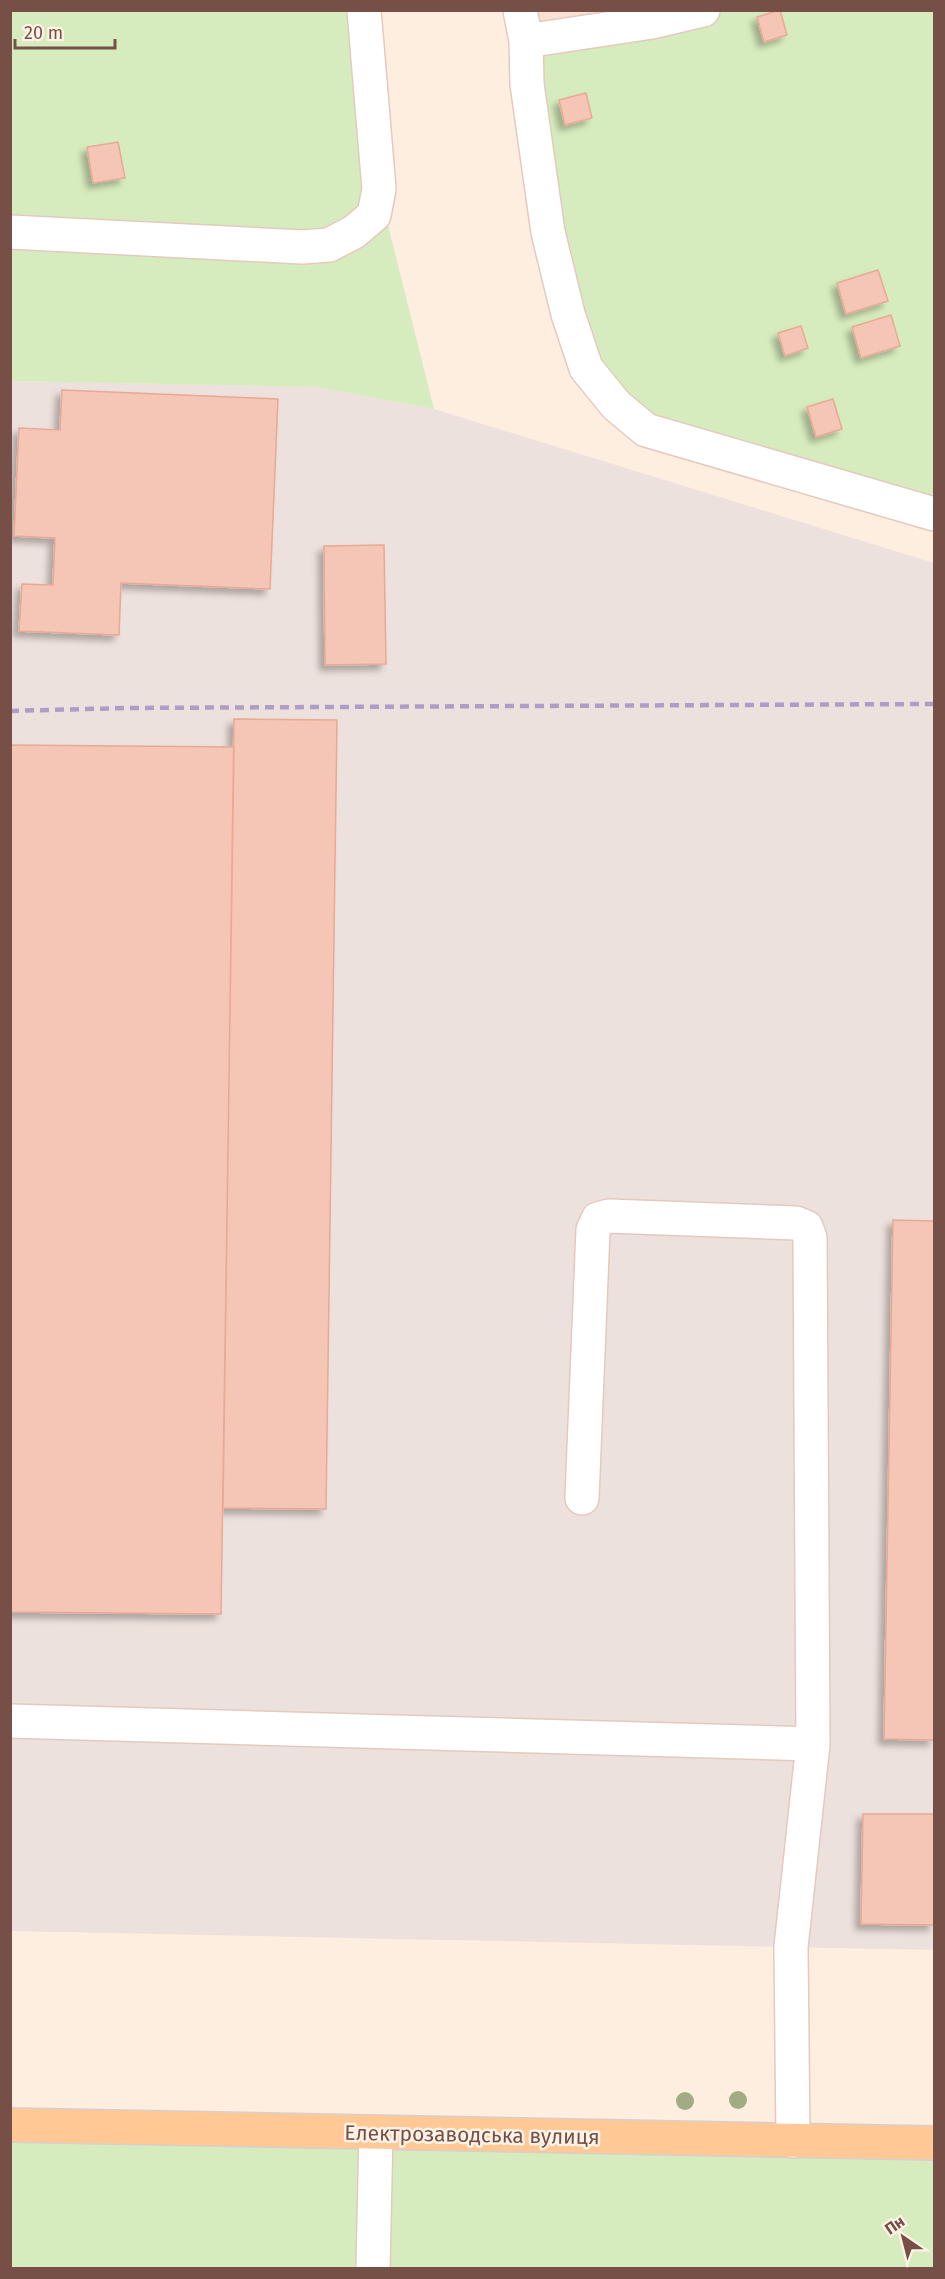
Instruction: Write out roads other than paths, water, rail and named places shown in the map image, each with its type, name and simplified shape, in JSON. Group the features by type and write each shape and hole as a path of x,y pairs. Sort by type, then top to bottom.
{"main road":[{"name":"Електрозаводська вулиця","path":"10,2125 934,2143"}],"street":[{"path":"10,231 302,247 329,245 354,232 374,215 379,189 364,10"},
{"path":"703,10 652,22 523,26 527,84 548,232 568,314 586,368 616,405 646,430 934,514"},
{"path":"582,1498 593,1230 598,1219 609,1216 796,1223 806,1227 810,1238 813,1744 791,1947 793,2141"},
{"path":"10,1721 813,1744"},
{"path":"373,2268 376,2133"}],"railway":[{"path":"10,711 124,708 934,704"}]}
